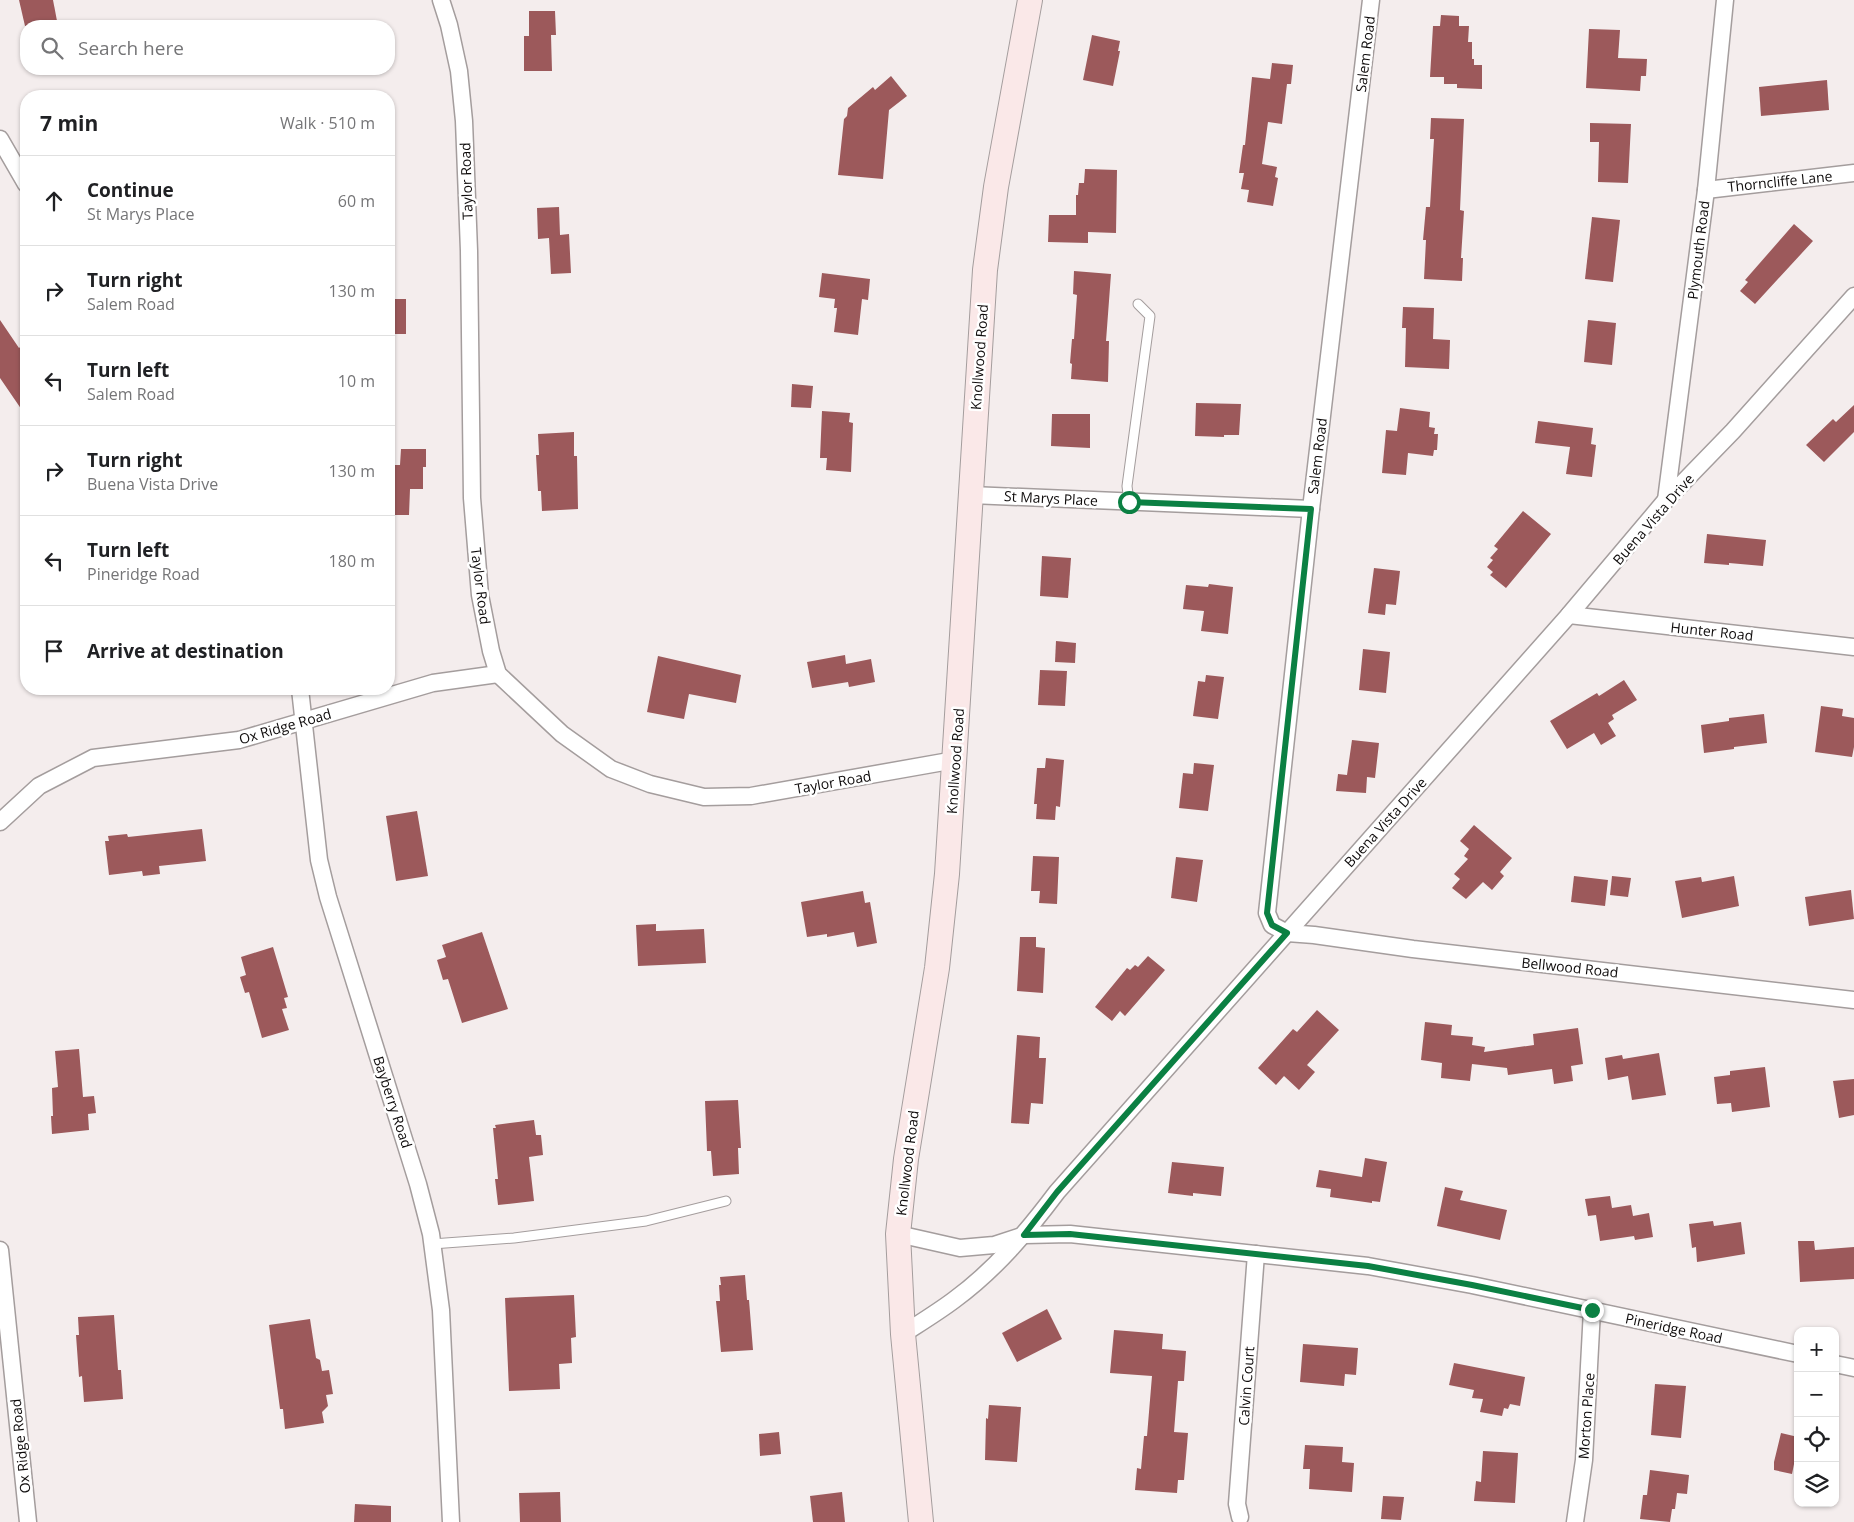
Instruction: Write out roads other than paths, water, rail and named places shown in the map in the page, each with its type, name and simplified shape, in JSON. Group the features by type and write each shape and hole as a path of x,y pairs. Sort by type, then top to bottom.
{"main road":[{"name":"Knollwood Road","path":"921,1522 903,1334 898,1234 906,1159 936,968 947,874 986,262 996,187 1030,0"}],"street":[{"name":"Taylor Road","path":"441,0 449,25 458,72 464,121 469,250 472,498 480,595 491,651 498,674 562,734 611,769 650,784 704,797 751,796 955,760"},
{"name":"Salem Road","path":"1287,933 1272,925 1267,913 1311,509 1371,0"},
{"name":"Plymouth Road","path":"1666,500 1706,190 1724,0"},
{"path":"0,139 20,174"},
{"name":"Thorncliffe Lane","path":"1706,190 1854,173"},
{"name":"Buena Vista Drive","path":"903,1334 955,1300 996,1264 1024,1235 1057,1192 1569,615 1666,500 1733,431 1854,296"},
{"name":"St Marys Place","path":"971,494 1311,509"},
{"name":"Hunter Road","path":"1569,615 1854,647"},
{"name":"Ox Ridge Road","path":"395,694 433,683 498,674"},
{"name":"Bayberry Road","path":"301,695 319,860 328,897 418,1184 432,1244 440,1310 451,1522"},
{"name":"Ox Ridge Road","path":"0,822 38,786 93,758 239,740 391,695"},
{"name":"Bellwood Road","path":"1287,933 1314,935 1413,950 1854,1000"},
{"name":"Pineridge Road","path":"898,1234 960,1248 994,1245 1024,1235 1070,1234 1368,1266 1472,1285 1794,1353"},
{"name":"Ox Ridge Road","path":"0,1250 28,1522"},
{"name":"Calvin Court","path":"1240,1517 1237,1504 1256,1254"},
{"name":"Morton Place","path":"1575,1522 1584,1460 1592,1310"},
{"path":"1839,1365 1854,1368"}],"lane":[{"path":"1129,502 1127,486 1150,316 1138,304"},
{"path":"432,1244 514,1238 646,1221 726,1200"}]}
